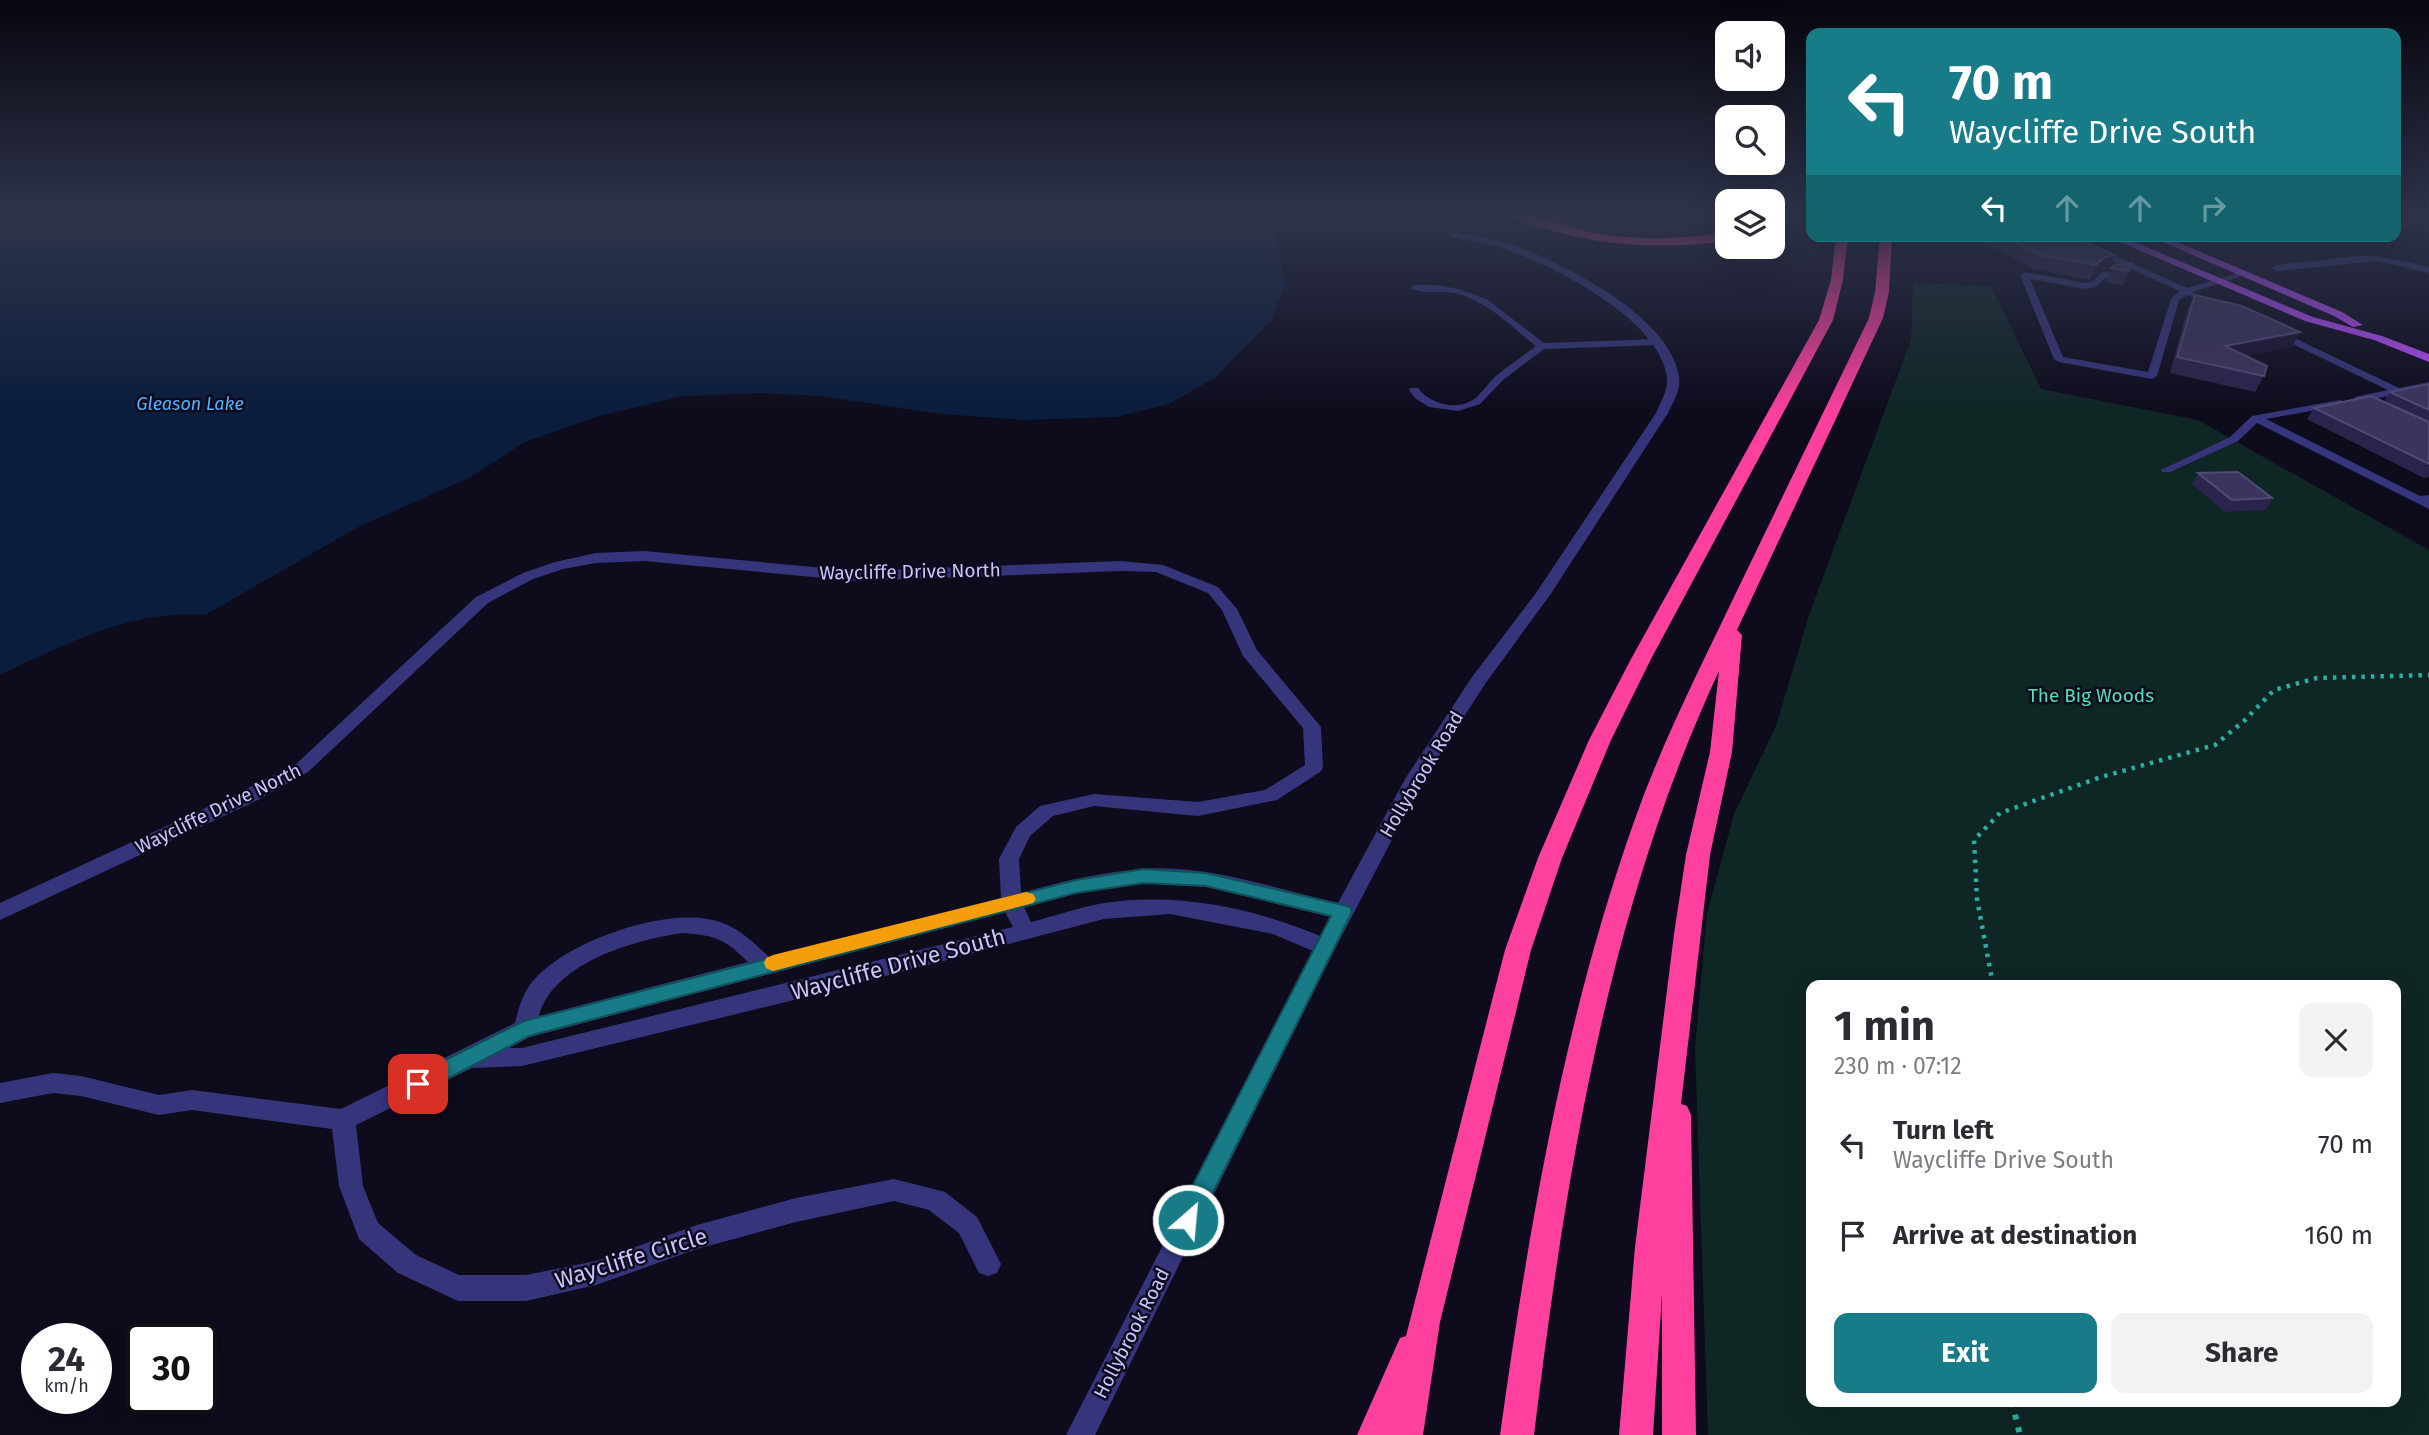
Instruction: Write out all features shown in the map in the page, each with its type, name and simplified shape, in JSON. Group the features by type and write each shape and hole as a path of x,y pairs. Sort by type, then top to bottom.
{"highway":[{"path":"1406,1435 1424,1322 1518,950 1549,858 1600,740 1629,682 1826,320 1837,281"},
{"path":"1517,1435 1530,1328 1556,1178 1578,1064 1615,913 1656,790 1678,735 1814,444 1862,353 1876,318 1883,281"},
{"path":"1636,1435 1650,1247 1677,1016 1698,855 1721,752 1733,619"},
{"path":"1677,1016 1679,1435"},
{"path":"1374,1435 1424,1322"}],"main road":[{"path":"2260,281 2338,314 2378,338"},
{"path":"2216,282 2309,318 2378,338 2429,358"}],"street":[{"name":"Hollybrook Road","path":"1080,1435 1325,947 1412,783 1478,681 1542,595 1672,392 1673,376 1668,358 1659,342 1633,317 1577,281"},
{"name":"Waycliffe Drive North","path":"0,912 245,798 302,768 482,600 527,576 560,565 596,558 644,556 856,576 1121,566 1158,568 1185,576 1213,590 1229,609 1249,652 1312,727 1314,768 1270,795 1198,809 1094,800 1047,811 1023,832 1009,859 1011,902 1025,932"},
{"name":"Waycliffe Drive South","path":"343,1120 524,1029 1076,886 1144,876 1206,880 1343,912"},
{"name":"Waycliffe Drive South","path":"469,1059 522,1057 782,995 1104,911 1170,906 1276,927 1325,947"},
{"path":"524,1029 535,994 556,973 580,957 617,939 646,931 702,926 727,932 764,965"},
{"path":"0,1093 53,1083 81,1086 159,1105 192,1100 343,1120"},
{"name":"Waycliffe Circle","path":"343,1120 351,1186 368,1231 407,1264 457,1288 526,1288 596,1273 709,1234 796,1210 894,1190 936,1200 968,1225 988,1264"}],"lane":[{"path":"2026,281 2059,359 2152,376 2175,299 2186,291 2220,281"},
{"path":"2058,281 2087,286 2097,281"},
{"path":"2163,281 2186,291 2206,305"},
{"path":"1415,288 1441,287 1476,296 1542,346"},
{"path":"2266,328 2397,391"},
{"path":"1414,390 1418,397 1429,404 1453,407 1475,403 1496,381 1542,346 1659,342"},
{"path":"2166,470 2234,439 2256,418 2426,387"},
{"path":"2359,399 2380,409"},
{"path":"2256,418 2426,501"}],"path":[{"path":"1992,980 1977,899 1974,840 2000,813 2101,777 2215,745 2245,720 2274,690 2317,678 2429,675"},
{"path":"2013,1407 2020,1435"}],"green space":[{"name":"The Big Woods","path":"1913,283 1991,286 2041,389 2198,420 2429,550 2429,1435 1708,1435 1695,1048 1707,913 1734,814 1776,726 1810,612 1911,340"}],"water":[{"name":"Gleason Lake","path":"0,281 1284,281 1271,320 1216,377 1169,404 1116,417 1024,420 941,414 821,396 761,393 683,396 599,416 525,442 469,478 360,526 205,615 178,615 125,623 74,641 0,675"}],"building":[{"path":"2195,295 2242,306 2300,332 2225,346 2267,366 2264,376 2177,357"},
{"path":"2429,384 2429,410 2390,392"},
{"path":"2371,396 2429,422 2429,464 2314,408"},
{"path":"2238,472 2272,498 2232,500 2198,473"}],"slow traffic":[{"path":"773,963 1026,899"}],"route":[{"path":"418,1084 524,1029 1076,886 1144,876 1206,880 1343,912 1188,1220"}]}
